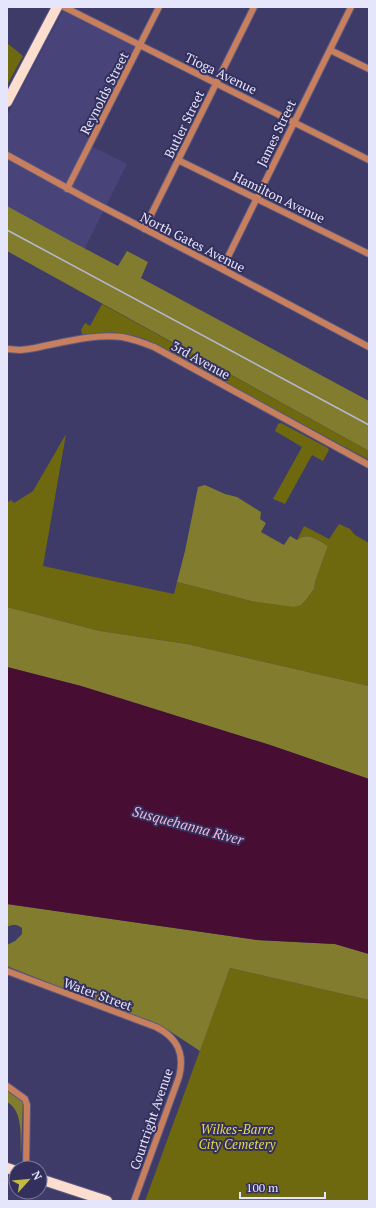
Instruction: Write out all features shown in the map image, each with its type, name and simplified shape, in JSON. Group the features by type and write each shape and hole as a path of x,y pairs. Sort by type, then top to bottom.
{"main road":[{"path":"7,102 57,7"},
{"path":"48,1182 107,1201"}],"street":[{"name":"Tioga Avenue","path":"64,7 294,121 369,160"},
{"name":"Reynolds Street","path":"67,189 159,7"},
{"name":"Butler Street","path":"144,229 254,7"},
{"name":"James Street","path":"222,269 351,7"},
{"path":"330,50 369,70"},
{"name":"North Gates Avenue","path":"7,155 67,189 369,347"},
{"name":"Hamilton Avenue","path":"178,160 369,254"},
{"name":"3rd Avenue","path":"7,349 24,349 101,337 120,337 134,340 154,347 369,465"},
{"name":"Water Street","path":"7,971 156,1027 164,1031 176,1044"},
{"name":"Courtright Avenue","path":"134,1201 179,1077 181,1059 176,1044"},
{"path":"7,1086 25,1098 27,1105 26,1160"}],"shaded area":[{"path":"63,11 135,46 87,144 127,164 83,252 7,209 7,116"},
{"path":"7,206 118,266 127,251 148,262 141,278 369,401 369,451 7,251"},
{"path":"205,485 225,494 237,497 261,512 260,519 266,523 261,532 284,545 290,536 297,540 301,537 309,536 328,546 315,582 314,589 301,605 294,607 251,601 177,582 198,487"},
{"path":"7,607 100,631 187,644 369,686 369,779 270,745 81,686 7,667"},
{"path":"7,904 257,940 335,944 369,954 369,1000 230,968 200,1051 168,1030 9,967 7,965 7,945 15,941 22,934 22,928 14,925 7,927"},
{"path":"7,1091 23,1101 21,1155 19,1119 12,1106 7,1102"}],"green space":[{"path":"7,43 23,56 7,85"},
{"path":"102,304 369,451 369,460 145,339 115,333 82,334 81,330 85,323 90,326"},
{"path":"281,423 328,448 329,450 323,461 312,455 285,504 273,499 302,447 275,431 278,424"},
{"path":"66,434 43,566 174,594 177,582 251,601 301,605 314,589 315,582 328,546 309,536 301,537 297,540 304,526 329,539 339,524 350,529 355,535 369,543 369,686 187,644 100,631 7,607 7,503 11,500 14,503 33,491"},
{"name":"Wilkes-Barre City Cemetery","path":"230,968 369,1000 369,1201 145,1201"}],"water":[{"name":"Susquehanna River","path":"7,667 81,686 270,745 369,779 369,954 335,944 257,940 7,904"}],"railway":[{"path":"7,230 369,425"}]}
